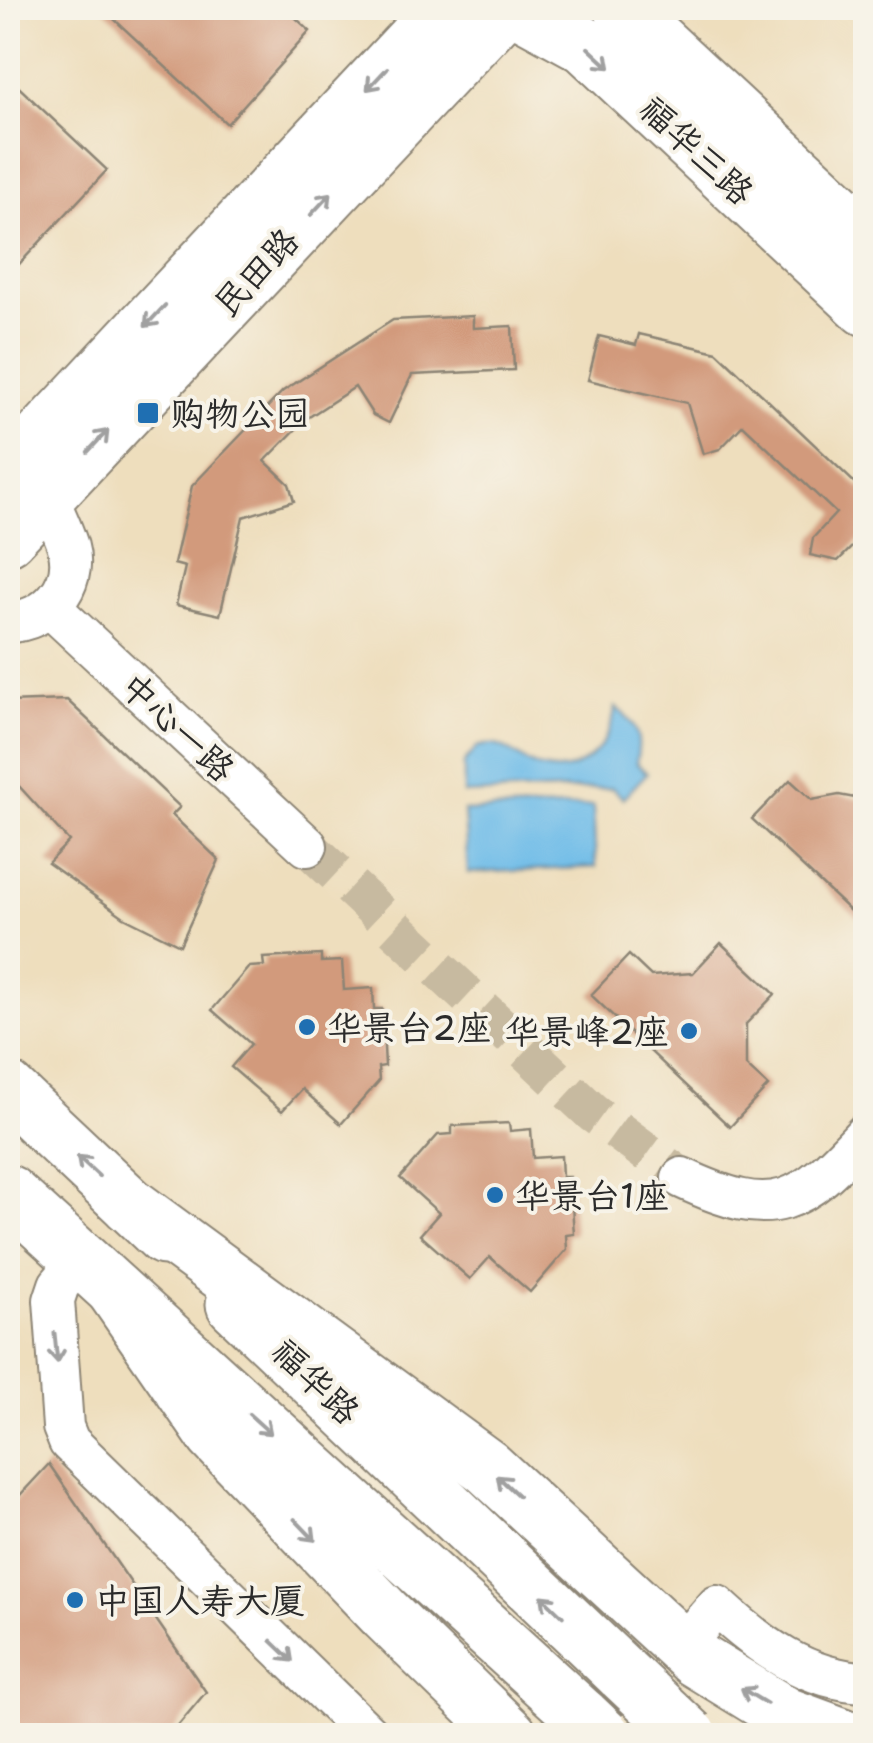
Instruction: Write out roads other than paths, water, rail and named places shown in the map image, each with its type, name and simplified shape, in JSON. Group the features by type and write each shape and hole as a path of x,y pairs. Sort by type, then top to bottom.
{"main road":[{"name":"民田路","path":"8,537 27,484 444,8"},
{"name":"民田路","path":"27,484 504,8"},
{"name":"福华三路","path":"517,8 585,45 866,308"},
{"name":"福华三路","path":"622,8 866,235"},
{"name":"福华路","path":"8,1090 689,1736"},
{"name":"福华路","path":"8,1193 593,1726"},
{"path":"130,1206 487,1467 695,1659 786,1715 843,1736"},
{"path":"97,1275 214,1435 386,1615 510,1736"}],"street":[{"path":"8,622 25,620 50,607 64,588 70,560 27,484"},
{"name":"中心一路","path":"50,607 307,846"},
{"path":"682,1178 719,1195 752,1203 780,1202 807,1190 866,1133"},
{"path":"97,1275 59,1285 54,1300 63,1427 68,1442 370,1736"},
{"path":"695,1631 717,1606 752,1638 784,1659 816,1673 866,1682"}],"water":[{"path":"615,707 636,731 636,763 647,773 623,798 612,788 464,794 464,763 477,747 503,747 541,768 569,768 592,756 601,745"},
{"path":"593,806 596,867 468,873 464,811"}],"tunnel":[{"path":"307,846 593,1113 682,1178"}],"place":[{"name":"购物公园","path":"148,413"},
{"name":"华景台2座","path":"307,1027"},
{"name":"华景峰2座","path":"689,1031"},
{"name":"华景台1座","path":"495,1195"},
{"name":"中国人寿大厦","path":"75,1600"}]}
